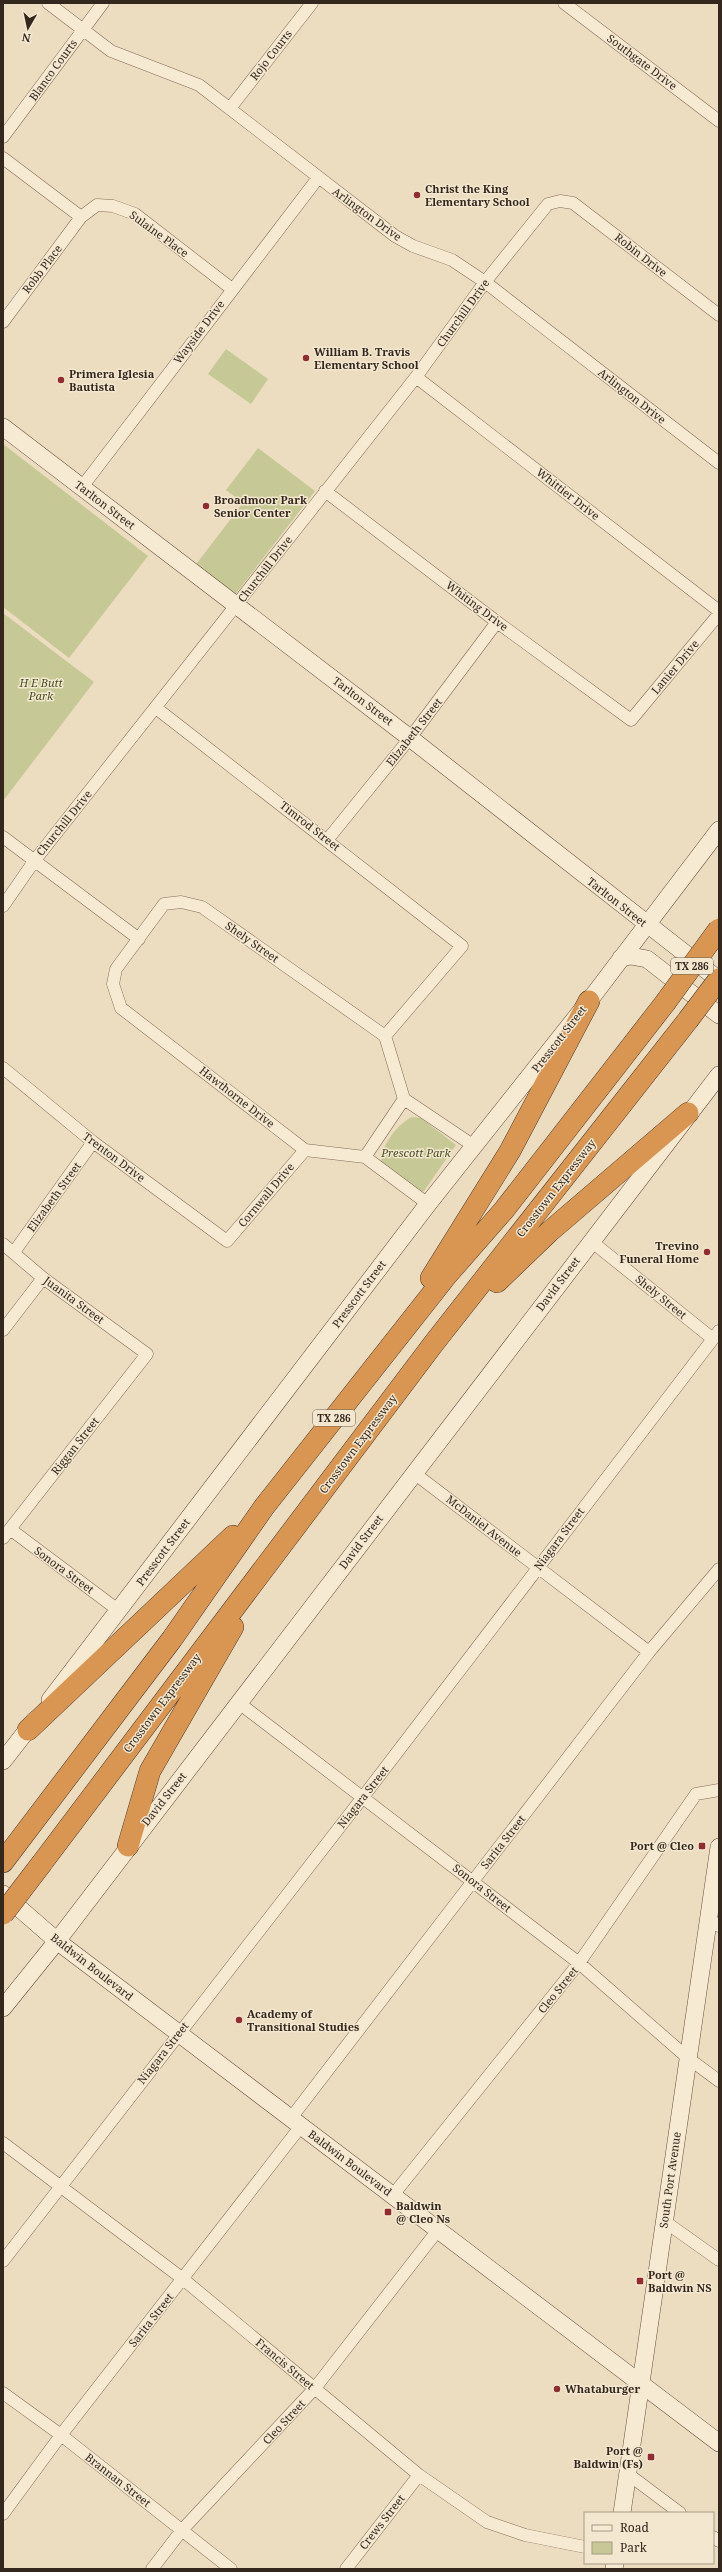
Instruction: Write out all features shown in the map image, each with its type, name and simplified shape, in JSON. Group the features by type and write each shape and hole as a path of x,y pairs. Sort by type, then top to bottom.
{"highway":[{"name":"TX 286","path":"3,1862 172,1639 264,1507 447,1275 504,1210 665,1003 719,929"},
{"name":"Crosstown Expressway","path":"3,1914 279,1547 440,1337 719,980"},
{"path":"383,1357 510,1151 589,1001"},
{"path":"440,1337 549,1232 688,1113"},
{"path":"28,1730 264,1507"},
{"path":"128,1846 150,1770 279,1547"}],"main road":[{"name":"Tarlton Street","path":"3,427 410,738 719,980"},
{"name":"Presscott Street","path":"5,1753 28,1730 428,1204 589,1001 646,924 719,830"},
{"path":"621,958 631,956 646,959 719,1015"},
{"name":"David Street","path":"3,2008 57,1941 688,1113 719,1075"},
{"name":"South Port Avenue","path":"622,2512 688,2058 714,1923 719,1847"},
{"name":"Baldwin Boulevard","path":"3,1894 57,1941 719,2444"}],"street":[{"name":"Arlington Drive","path":"48,3 111,51 199,85 230,107 318,178 395,236 413,246 452,260 485,282 719,463"},
{"name":"Blanco Courts","path":"3,137 103,3"},
{"name":"Rojo Courts","path":"230,107 312,3"},
{"name":"Southgate Drive","path":"564,3 719,121"},
{"path":"3,158 81,217"},
{"name":"Wayside Drive","path":"82,487 318,178"},
{"name":"Churchill Drive","path":"3,906 35,860 416,377 533,219 548,204 560,201"},
{"name":"Robin Drive","path":"560,201 573,203 719,315"},
{"name":"Sulaine Place","path":"81,217 97,205 113,206 135,214 232,289"},
{"name":"Robb Place","path":"3,322 81,217"},
{"name":"Whittier Drive","path":"416,377 719,613"},
{"name":"Whiting Drive","path":"325,491 497,622 631,720"},
{"name":"Lanier Drive","path":"631,720 719,613"},
{"name":"Elizabeth Street","path":"328,839 410,738 497,622"},
{"name":"Timrod Street","path":"156,708 328,839 462,946 385,1036"},
{"path":"3,837 139,939"},
{"name":"Shely Street","path":"139,939 164,904 181,902 202,907 385,1036"},
{"name":"Hawthorne Drive","path":"139,939 116,969 112,984 121,1008 305,1150"},
{"path":"385,1036 404,1099 474,1146"},
{"name":"Trenton Drive","path":"3,1068 93,1142 227,1241"},
{"path":"365,1157 404,1099"},
{"name":"Elizabeth Street","path":"14,1252 93,1142"},
{"path":"305,1150 365,1157 428,1204"},
{"name":"Cornwall Drive","path":"227,1241 305,1150"},
{"name":"Shely Street","path":"591,1241 716,1335"},
{"name":"Juanita Street","path":"3,1244 43,1278 147,1354"},
{"path":"3,1330 43,1278"},
{"name":"Niagara Street","path":"3,2261 363,1797 716,1335"},
{"name":"Riggan Street","path":"6,1534 147,1354"},
{"name":"McDaniel Avenue","path":"414,1473 649,1652"},
{"name":"Sonora Street","path":"6,1534 118,1610"},
{"name":"Sarita Street","path":"3,2514 61,2435 183,2279 473,1880 649,1652 719,1569"},
{"name":"Sonora Street","path":"239,1703 473,1880 579,1964 688,2058 719,2080"},
{"name":"Cleo Street","path":"392,2195 579,1964 696,1794 719,1790"},
{"name":"Francis Street","path":"3,2143 183,2279 419,2475 487,2522 524,2535 584,2547"},
{"path":"664,2221 719,2260"},
{"name":"Cleo Street","path":"152,2569 182,2530 316,2388 438,2230"},
{"name":"Brannan Street","path":"3,2393 61,2435 231,2569"},
{"path":"628,2474 679,2512"},
{"name":"Crews Street","path":"346,2569 419,2475"}],"green space":[{"path":"226,349 268,379 251,404 208,374"},
{"path":"3,444 148,556 69,658 3,607"},
{"path":"258,448 315,491 234,596 194,567 243,503 226,490"},
{"name":"H E Butt Park","path":"3,613 94,682 3,801"},
{"name":"Prescott Park","path":"412,1117 421,1118 456,1145 424,1191 418,1193 382,1166 381,1160 386,1145 395,1131 406,1120"}],"place":[{"name":"Christ the King Elementary School","path":"417,195"},
{"name":"William B. Travis Elementary School","path":"306,358"},
{"name":"Primera Iglesia Bautista","path":"61,380"},
{"name":"Broadmoor Park Senior Center","path":"206,506"},
{"name":"Trevino Funeral Home","path":"707,1252"},
{"name":"Port @ Cleo","path":"702,1846"},
{"name":"Academy of Transitional Studies","path":"239,2020"},
{"name":"Baldwin @ Cleo Ns","path":"388,2212"},
{"name":"Port @ Baldwin NS","path":"640,2281"},
{"name":"Whataburger","path":"557,2389"},
{"name":"Port @ Baldwin (Fs)","path":"651,2457"}]}
